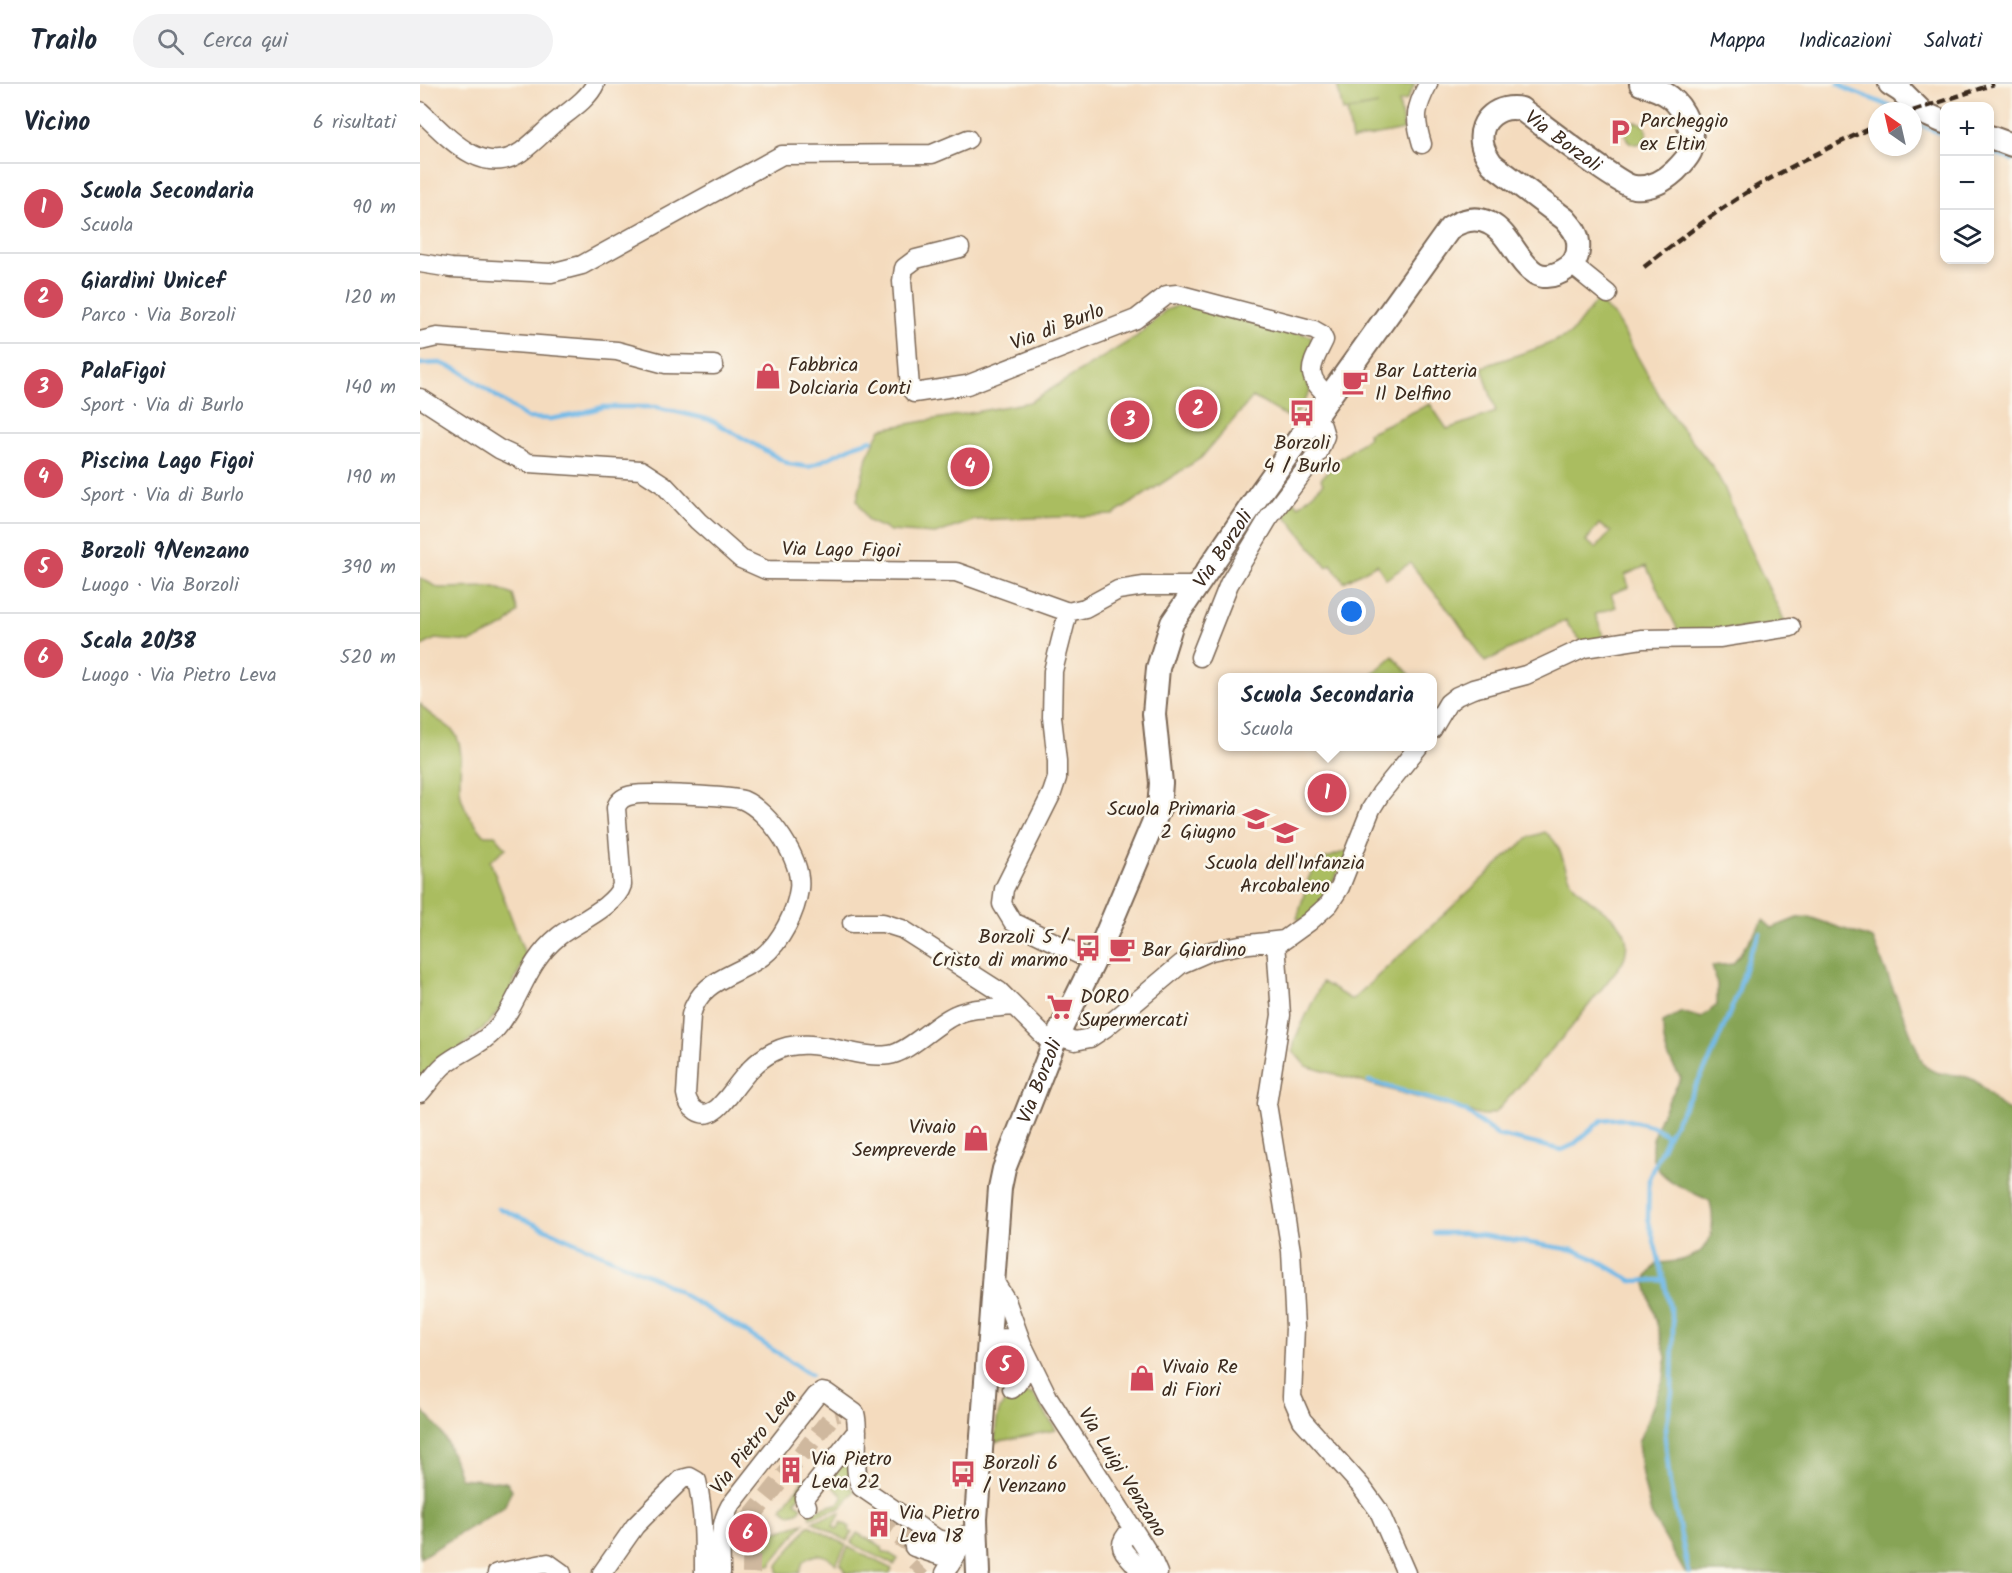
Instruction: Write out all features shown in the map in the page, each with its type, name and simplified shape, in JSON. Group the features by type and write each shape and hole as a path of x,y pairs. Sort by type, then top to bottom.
{"main road":[{"name":"Via Borzoli","path":"978,1573 976,1519 1000,1188 1004,1169 1055,1040 1094,962 1159,809 1161,783 1154,714 1158,669 1172,623 1329,396 1450,228 1468,219 1488,222 1496,227 1527,268 1541,276 1555,275 1572,265 1579,254 1578,239 1574,229 1565,219 1492,164 1482,144 1484,126 1490,116 1502,109 1512,107 1521,109 1612,176 1632,187 1652,186 1666,179 1680,166 1691,151 1692,135 1686,119 1672,98 1641,84"},
{"path":"1890,84 1901,91 1923,113 1940,120"},
{"path":"1994,139 2012,145"}],"street":[{"path":"420,111 458,146 469,153 488,160 505,159 521,152 586,96 595,84"},
{"path":"1422,144 1416,122 1416,109 1428,84"},
{"path":"420,263 451,268 551,273 582,265 782,155 932,154 968,139"},
{"name":"Via di Burlo","path":"960,248 916,259 908,264 902,274 910,388 914,393 967,385 1136,319 1167,295 1177,294 1314,330 1321,334 1324,340 1311,367 1315,384 1329,396"},
{"path":"1572,265 1608,294"},
{"path":"420,341 437,337 617,351 666,364 714,365"},
{"name":"Via Lago Figoi","path":"420,398 499,449 529,463 641,470 664,485 698,521 741,559 766,570 956,572 1068,612"},
{"path":"1200,657 1229,584 1268,519 1318,453 1325,436 1315,416"},
{"path":"1094,962 1014,922 1002,904 1004,889 1052,793 1057,778 1052,717 1053,671 1068,612 1085,608 1118,590 1144,586 1196,586"},
{"path":"1437,722 1448,703 1456,696 1473,689 1526,675 1584,648 1668,637 1711,639 1791,627"},
{"path":"852,923 883,923 902,929 999,991 1055,1040 1084,1040 1095,1035 1181,964 1211,951 1284,940 1329,904 1340,887 1371,809 1381,793 1416,751"},
{"path":"420,1093 445,1064 480,1043 493,1032 505,1018 528,972 544,949 616,896 622,885 616,808 621,800 631,795 736,798 751,805 767,819 792,853 800,880 795,904 773,946 761,958 705,989 694,1004 691,1015 686,1094 693,1110 704,1114 716,1110 754,1065 770,1053 782,1048 822,1045 870,1054 893,1055 957,1013 1014,1005"},
{"path":"1276,942 1281,1016 1267,1104 1291,1251 1295,1327 1292,1397 1302,1420 1379,1511 1406,1573"},
{"name":"Via Luigi Venzano","path":"993,1281 1006,1300 1022,1344 1048,1396 1151,1557 1158,1573"},
{"path":"989,1339 1009,1338 1022,1344 1026,1361 1024,1373 1020,1382 1012,1389"},
{"path":"986,1392 1012,1389 1036,1391 1048,1396"},
{"name":"Via Pietro Leva","path":"721,1573 721,1538 724,1516 816,1396 822,1392 827,1393 855,1413 857,1428"},
{"path":"838,1413 857,1428"},
{"path":"857,1428 858,1484 937,1539 954,1559"},
{"path":"807,1506 804,1498 857,1428"},
{"path":"602,1573 635,1526 682,1479 690,1477 697,1481 704,1516 704,1573"},
{"path":"954,1559 965,1534 976,1519"},
{"path":"1132,1529 1121,1541 1121,1546 1136,1563 1140,1573"},
{"path":"922,1555 954,1559"},
{"path":"497,1573 548,1563 562,1573"}],"green space":[{"path":"1337,84 1415,84 1407,100 1399,102 1404,130 1352,140 1347,111 1378,105 1343,111"},
{"path":"1636,122 1644,125 1647,133 1644,141 1636,144 1628,141 1625,133 1628,125"},
{"path":"1597,300 1615,317 1675,420 1712,466 1724,487 1746,541 1786,624 1680,634 1646,566 1625,575 1629,587 1611,594 1616,607 1595,614 1605,640 1583,643 1566,620 1485,662 1455,618 1410,563 1386,579 1377,564 1344,582 1331,564 1327,567 1285,515 1293,500 1299,506 1323,484 1321,479 1337,461 1369,437 1368,433 1430,404 1447,429 1496,412 1482,367 1571,334","holes":["1599,524 1611,532 1596,548 1586,541"]},
{"path":"1182,304 1311,336 1313,347 1306,376 1310,391 1293,420 1253,397 1201,458 1113,515 975,520 935,534 890,531 868,521 857,500 867,457 881,429 1030,402 1136,337 1166,310"},
{"path":"420,578 439,588 495,587 513,595 518,612 505,626 471,642 435,639 420,647"},
{"path":"1393,656 1408,673 1374,673"},
{"path":"420,703 428,713 450,728 457,737 461,756 461,794 468,813 484,835 495,835 506,848 490,861 526,957 502,1006 488,1024 420,1084"},
{"path":"1545,832 1560,850 1574,885 1621,927 1626,937 1626,952 1623,962 1570,1029 1496,1112 1483,1116 1306,1066 1293,1051 1295,1039 1322,982 1352,1000 1510,853 1530,837"},
{"path":"1352,849 1309,922 1297,919 1309,877 1318,861"},
{"path":"1809,917 1873,939 1923,1064 1935,1072 1972,1079 2012,1112 2012,1573 1685,1573 1651,1514 1642,1475 1638,1443 1664,1378 1666,1357 1645,1280 1657,1263 1672,1262 1695,1255 1709,1240 1712,1230 1710,1201 1669,1179 1658,1169 1653,1159 1652,1148 1658,1123 1681,1078 1666,1051 1663,1022 1682,1012 1701,1018 1717,1005 1717,984 1712,966 1733,964 1763,920 1772,928 1797,918"},
{"path":"1021,1393 1032,1394 1036,1398 1056,1430 995,1442 997,1419 1002,1406 1013,1396"},
{"path":"420,1409 441,1432 450,1449 460,1478 507,1482 512,1490 504,1507 420,1558"},
{"path":"843,1453 851,1460 848,1486 855,1490 841,1508 810,1517 809,1512 839,1503 843,1498 824,1478"},
{"path":"803,1481 808,1485 795,1501 802,1507 798,1512 789,1514 782,1508"},
{"path":"841,1513 833,1527 837,1529 842,1522 850,1527 849,1530 852,1533 847,1541 812,1521"},
{"path":"804,1523 772,1562 772,1565 764,1565 767,1534"},
{"path":"809,1525 846,1545 836,1564 824,1556 816,1555 803,1562 799,1573 778,1573 778,1565"},
{"path":"857,1533 882,1547 883,1552 898,1559 894,1565 851,1543"},
{"path":"848,1547 892,1569 890,1573 846,1573 840,1564"}],"waterway":[{"path":"1839,84 1880,102"},
{"path":"1922,126 1940,133"},
{"path":"1994,153 2012,160"},
{"path":"420,364 440,363 459,370 527,418 550,419 603,407 656,407 711,420 789,464 809,467 872,440"},
{"path":"1689,1573 1670,1485 1665,1436 1672,1392 1673,1323 1648,1218 1649,1178 1666,1139 1709,1062 1737,995 1750,952 1760,933"},
{"path":"1369,1081 1465,1111 1497,1135 1562,1150 1573,1145 1602,1120 1620,1118 1652,1126 1668,1136"},
{"path":"499,1208 655,1278 743,1330 811,1375"},
{"path":"1434,1233 1467,1233 1574,1250 1595,1259 1632,1281 1664,1280"}],"tunnel":[{"path":"751,1573 752,1516 834,1414 838,1413"},
{"path":"877,1522 914,1547"},
{"path":"915,1573 922,1566"}],"railway":[{"path":"1922,108 1994,84"},
{"path":"1644,267 1708,218 1749,191 1796,164 1868,129"}],"place":[{"name":"Parcheggio ex Eltin","path":"1620,132"},
{"name":"Fabbrica Dolciaria Conti","path":"768,376"},
{"name":"Bar Latteria Il Delfino","path":"1355,382"},
{"name":"Giardini Unicef","path":"1198,409"},
{"name":"Borzoli 4 / Burlo","path":"1302,413"},
{"name":"PalaFigoi","path":"1130,420"},
{"name":"Piscina Lago Figoi","path":"970,467"},
{"name":"Scuola Secondaria","path":"1327,793"},
{"name":"Scuola Primaria 2 Giugno","path":"1256,819"},
{"name":"Scuola dell'Infanzia Arcobaleno","path":"1285,833"},
{"name":"Borzoli 5 / Cristo di marmo","path":"1088,948"},
{"name":"Bar Giardino","path":"1122,949"},
{"name":"DORO Supermercati","path":"1060,1007"},
{"name":"Vivaio Sempreverde","path":"976,1138"},
{"name":"Borzoli 9/Venzano","path":"1005,1365"},
{"name":"Vivaio Re di Fiori","path":"1142,1378"},
{"name":"Via Pietro Leva 22","path":"791,1470"},
{"name":"Borzoli 6 / Venzano","path":"963,1474"},
{"name":"Via Pietro Leva 18","path":"879,1524"},
{"name":"Scala 20/38","path":"748,1533"}]}
